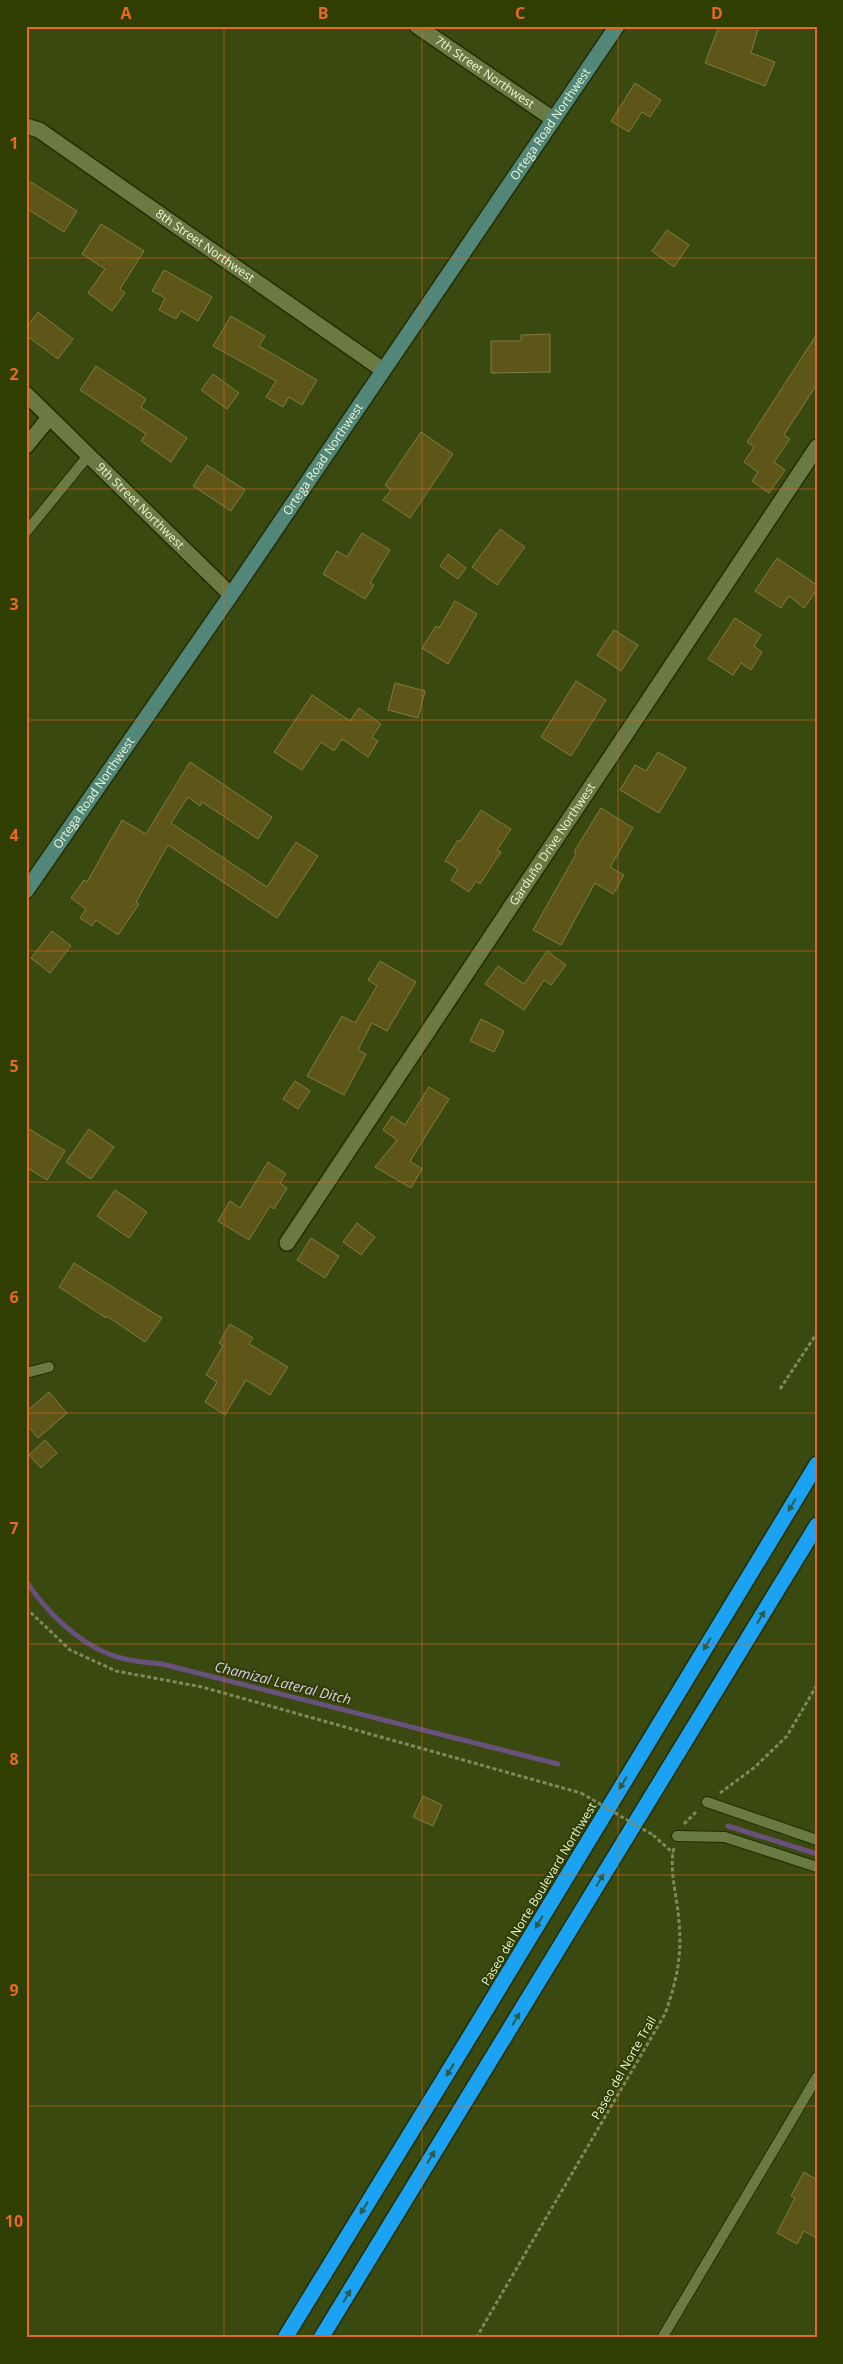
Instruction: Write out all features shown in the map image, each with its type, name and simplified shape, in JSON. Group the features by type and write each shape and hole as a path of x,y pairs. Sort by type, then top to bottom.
{"highway":[{"name":"Paseo del Norte Boulevard Northwest","path":"284,2338 475,2028 817,1464"},
{"path":"321,2338 817,1525"}],"street":[{"name":"7th Street Northwest","path":"417,26 554,119"},
{"name":"Ortega Road Northwest","path":"26,890 231,595 617,26"},
{"name":"8th Street Northwest","path":"26,126 39,130 383,370"},
{"name":"9th Street Northwest","path":"26,394 231,595"},
{"path":"26,446 49,418"},
{"name":"Garduño Drive Northwest","path":"287,1242 817,447"}],"lane":[{"path":"26,532 88,456"},
{"path":"26,1373 49,1367"},
{"path":"707,1802 817,1840"},
{"path":"677,1836 725,1837 817,1867"},
{"path":"662,2338 817,2077"}],"path":[{"path":"780,1389 817,1333"},
{"path":"26,1608 70,1650 116,1672 202,1687 462,1759 528,1780 581,1793 653,1836 673,1853"},
{"name":"Paseo del Norte Trail","path":"476,2338 665,2014 680,1964 681,1946 673,1853 677,1836 687,1820 707,1802 755,1767 787,1736 817,1685"}],"building":[{"path":"719,26 759,26 751,53 775,62 765,86 705,63"},
{"path":"635,83 661,100 650,117 642,112 629,132 611,121"},
{"path":"31,182 77,211 64,232 26,208 26,189"},
{"path":"101,224 144,251 120,289 125,293 112,311 88,293 105,269 82,254"},
{"path":"667,230 689,245 674,267 652,251"},
{"path":"164,270 212,297 198,321 181,311 176,319 159,310 165,298 152,291"},
{"path":"38,312 73,339 58,359 26,335 26,328"},
{"path":"231,316 265,336 259,346 317,380 302,405 289,397 283,407 266,397 276,381 213,346"},
{"path":"550,334 550,372 491,373 491,341 521,341 521,335"},
{"path":"817,334 817,384 784,435 790,439 774,462 785,470 769,493 752,481 758,472 744,462 754,447 747,442"},
{"path":"96,366 146,399 141,407 187,438 171,462 141,441 146,434 80,390"},
{"path":"213,374 239,393 227,409 201,390"},
{"path":"421,432 453,454 410,518 383,500 391,490 385,485"},
{"path":"207,465 245,490 231,511 193,486"},
{"path":"500,529 525,547 497,585 472,567"},
{"path":"362,533 390,550 370,583 374,585 365,599 323,574 337,551 347,557"},
{"path":"448,554 466,568 458,579 440,566"},
{"path":"777,558 817,585 817,590 804,608 789,596 781,608 755,591"},
{"path":"455,601 477,614 448,664 422,648 436,626 439,628"},
{"path":"735,618 761,635 754,646 762,652 751,670 741,663 733,675 708,659"},
{"path":"614,630 638,645 621,671 597,655"},
{"path":"576,681 606,700 571,756 541,737"},
{"path":"395,683 425,691 418,718 388,710"},
{"path":"312,695 350,721 359,708 381,724 372,737 378,741 368,757 342,739 334,751 321,742 302,770 274,752"},
{"path":"658,752 686,768 659,813 620,790 635,765 646,771"},
{"path":"190,762 272,817 258,839 202,802 200,806 188,797 171,823 267,887 296,842 318,856 277,918 168,845 136,902 139,904 118,935 96,920 92,926 80,918 86,909 71,898 84,880 87,882 122,820 146,834"},
{"path":"601,808 633,828 610,867 624,875 613,894 595,883 561,945 533,930 576,854 574,852"},
{"path":"481,810 511,829 497,850 501,852 480,884 476,881 469,892 451,880 458,869 445,861"},
{"path":"52,931 71,946 50,973 31,958"},
{"path":"547,951 566,965 551,985 544,980 524,1010 485,984 498,966 524,984"},
{"path":"380,961 416,982 387,1031 372,1023 358,1050 366,1054 344,1095 307,1076 342,1016 355,1023 377,986 368,980"},
{"path":"481,1019 504,1031 494,1052 470,1041"},
{"path":"295,1081 310,1091 298,1109 283,1099"},
{"path":"429,1087 449,1099 410,1161 422,1169 411,1188 375,1167 397,1140 383,1130 392,1116 405,1125"},
{"path":"26,1127 65,1151 47,1180 26,1167"},
{"path":"89,1129 114,1147 91,1179 66,1162"},
{"path":"268,1162 286,1174 280,1183 287,1188 274,1209 270,1206 249,1240 218,1221 230,1201 240,1208"},
{"path":"115,1190 147,1212 129,1238 97,1216"},
{"path":"357,1223 375,1237 361,1255 343,1242"},
{"path":"311,1238 339,1256 325,1278 297,1260"},
{"path":"74,1263 162,1318 145,1342 59,1287"},
{"path":"230,1324 253,1338 249,1344 288,1367 270,1395 246,1380 225,1415 205,1402 217,1382 206,1375 223,1346 219,1343"},
{"path":"49,1392 67,1413 38,1438 26,1424 26,1412"},
{"path":"45,1440 57,1453 41,1468 29,1455"},
{"path":"423,1796 442,1805 433,1826 413,1817"},
{"path":"804,2172 817,2180 817,2238 804,2231 797,2244 777,2233 795,2198 791,2196"}],"waterway":[{"name":"Chamizal Lateral Ditch","path":"26,1581 42,1603 63,1624 85,1642 115,1656 135,1661 162,1664 558,1764"},
{"name":"Chamizal Lateral Ditch","path":"728,1826 817,1854"}]}
